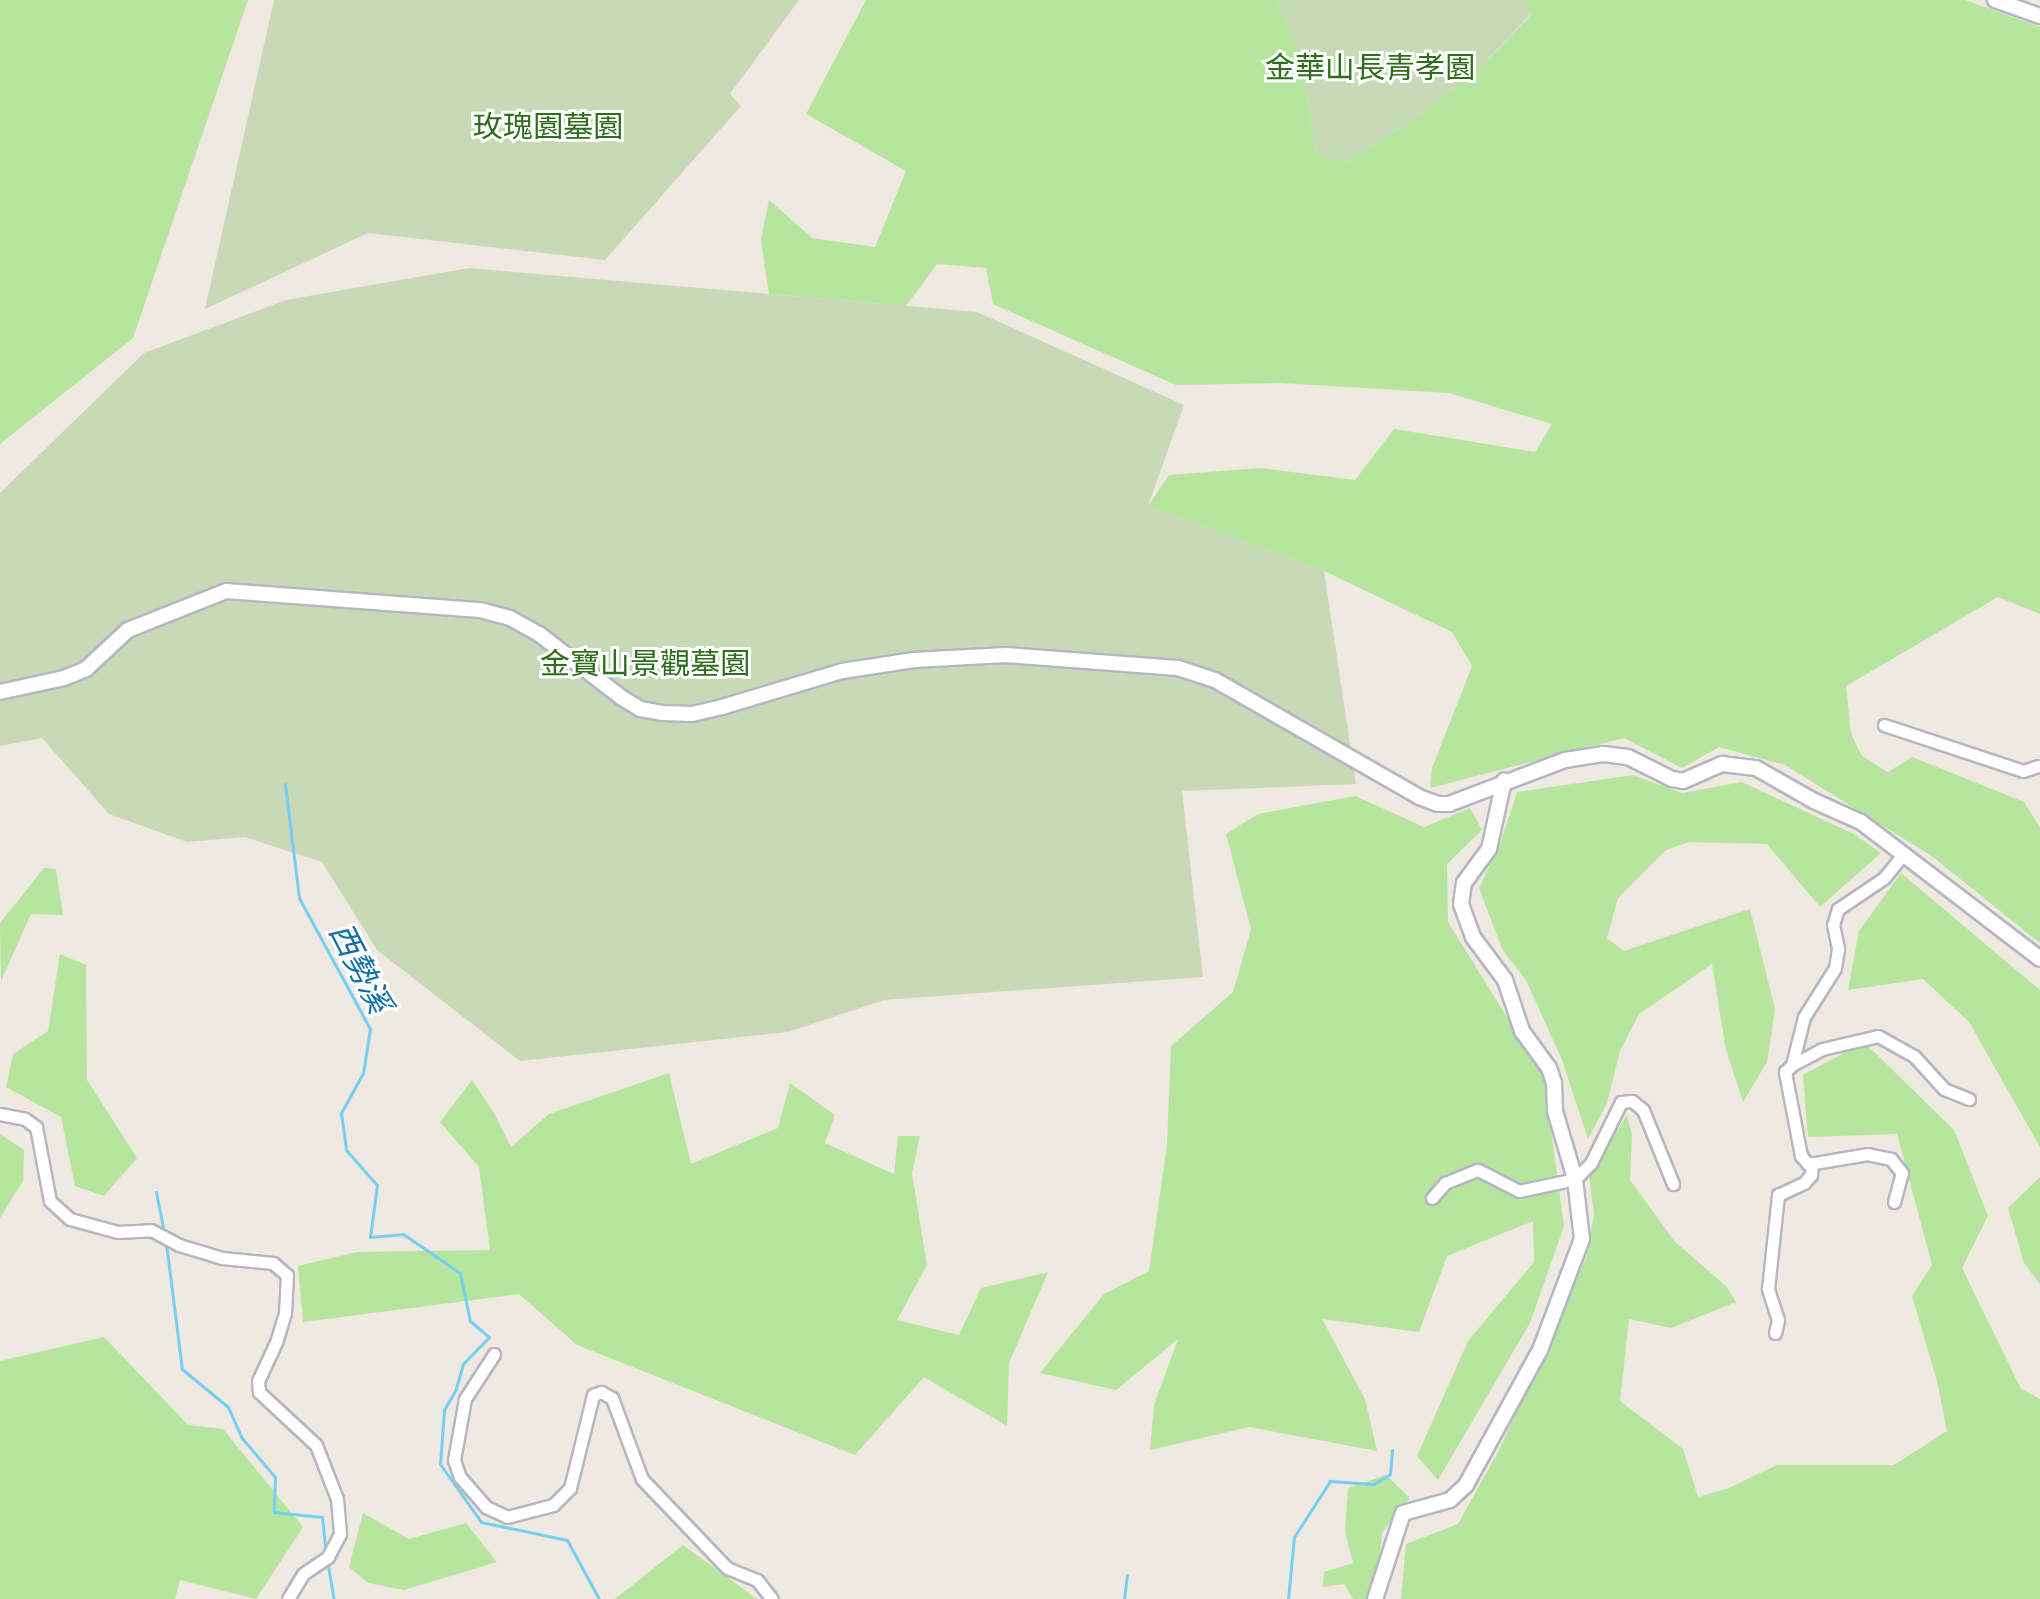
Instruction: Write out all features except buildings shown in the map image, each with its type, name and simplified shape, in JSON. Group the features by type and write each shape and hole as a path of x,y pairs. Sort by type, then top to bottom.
{"street":[{"path":"1995,0 2040,16"},
{"path":"0,692 64,678 86,669 128,630 226,591 313,595 480,610 510,618 539,634 640,709 692,714 842,671 914,660 1006,655 1178,668 1215,680 1419,797 1438,804 1449,804 1565,760 1603,754 1628,757 1672,779 1683,781 1722,764 1737,763 1756,768 1814,801 1861,822 2040,959"},
{"path":"1884,725 2023,771 2038,766"},
{"path":"1375,1599 1403,1513 1450,1500 1466,1485 1540,1350 1582,1239 1575,1179 1555,1111 1554,1083 1549,1068 1522,1031 1505,980 1473,937 1461,904 1464,883 1489,849 1504,781"},
{"path":"1792,1065 1804,1017 1835,968 1838,948 1833,925 1838,909 1884,878 1904,853"},
{"path":"1894,1202 1902,1173 1891,1159 1868,1154 1808,1164 1801,1156 1785,1072 1822,1049 1878,1036 1914,1056 1944,1089 1969,1099"},
{"path":"1432,1198 1445,1183 1478,1170 1519,1191 1575,1179 1591,1163 1621,1102 1632,1101 1643,1110 1673,1184"},
{"path":"0,1114 25,1119 36,1127 50,1201 70,1219 118,1232 151,1230 179,1245 222,1258 273,1263 287,1275 285,1313 277,1340 258,1381 259,1392 316,1445 337,1499 340,1534 328,1557 303,1574 288,1599"},
{"path":"1775,1333 1778,1320 1768,1289 1778,1195 1804,1183 1811,1175 1812,1163"},
{"path":"494,1354 465,1399 454,1460 460,1477 486,1507 507,1517 553,1505 570,1488 593,1395 601,1392 612,1398 642,1479 727,1568 757,1580 772,1599"}],"green space":[{"path":"0,0 248,0 133,338 0,444"},
{"name":"玫瑰園墓園","path":"274,0 799,0 730,94 741,106 605,260 368,233 205,309"},
{"path":"866,0 1278,0 1299,52 1317,154 1347,161 1411,121 1473,75 1531,15 1525,0 1965,0 2040,27 2040,614 1998,597 1846,686 1851,734 1862,756 1888,772 1912,757 2024,802 2040,827 2040,943 1933,857 1785,765 1719,747 1682,768 1624,738 1430,788 1432,768 1472,666 1452,632 1324,571 1148,506 1169,475 1260,468 1355,480 1394,429 1535,452 1552,424 1449,393 1280,383 1176,385 993,304 986,268 937,264 906,306 769,294 761,240 769,200 812,238 875,247 906,171 806,114"},
{"name":"金華山長青孝園","path":"1278,0 1525,0 1531,14 1473,75 1411,121 1347,161 1317,154 1299,52"},
{"name":"金寶山景觀墓園","path":"469,268 977,312 1184,405 1148,506 1324,571 1356,784 1182,791 1203,977 884,1000 788,1032 520,1061 377,950 322,862 245,837 187,842 109,814 42,738 0,746 0,493 144,353 286,300"},
{"path":"1633,775 1682,793 1742,782 1854,834 1881,853 1820,907 1767,844 1689,842 1666,850 1618,898 1607,938 1624,951 1750,909 1775,1009 1767,1062 1743,1102 1726,1050 1712,964 1639,1014 1620,1051 1607,1103 1588,1139 1562,1060 1526,980 1502,949 1479,888 1501,841 1517,792"},
{"path":"1355,796 1424,827 1470,808 1482,830 1447,864 1448,922 1544,1077 1564,1226 1530,1323 1438,1480 1417,1456 1468,1341 1534,1262 1533,1221 1447,1256 1419,1332 1322,1319 1365,1399 1377,1451 1249,1427 1150,1450 1154,1405 1178,1339 1116,1390 1040,1373 1104,1294 1149,1271 1167,1145 1171,1046 1233,992 1251,929 1226,834 1258,814"},
{"path":"44,868 56,869 63,915 31,914 1,981 0,923"},
{"path":"1901,873 2040,990 2040,1147 1969,1022 1923,979 1848,990 1859,931"},
{"path":"60,954 86,965 87,1080 137,1158 104,1196 75,1186 61,1117 6,1087 13,1054 48,1031"},
{"path":"1864,1042 1954,1130 1988,1216 1962,1268 2021,1389 2040,1399 2040,1599 1401,1599 1406,1544 1458,1524 1499,1450 1586,1258 1594,1214 1589,1176 1627,1115 1632,1135 1630,1180 1675,1242 1726,1286 1736,1302 1671,1328 1629,1319 1620,1401 1683,1449 1698,1497 1729,1488 1777,1465 1894,1465 1947,1431 1937,1381 1912,1296 1932,1265 1897,1134 1808,1137 1803,1075"},
{"path":"669,1073 691,1164 778,1128 790,1083 835,1115 825,1143 894,1174 898,1136 920,1136 912,1173 927,1265 897,1320 959,1335 981,1288 1048,1272 1009,1363 1007,1426 924,1377 855,1455 577,1345 519,1294 303,1322 298,1266 357,1252 490,1250 479,1167 440,1122 472,1080 494,1113 511,1147 549,1114"},
{"path":"0,1134 24,1150 23,1181 0,1218"},
{"path":"2040,1177 2040,1284 2024,1263 2008,1208"},
{"path":"104,1337 188,1425 223,1429 303,1527 256,1599 180,1580 175,1599 0,1599 0,1361"},
{"path":"1386,1475 1410,1498 1382,1533 1376,1599 1353,1599 1344,1584 1323,1587 1324,1572 1353,1563 1345,1531 1348,1488"},
{"path":"363,1513 409,1539 466,1523 497,1562 404,1590 368,1583 349,1567"},
{"path":"683,1545 757,1599 615,1599"}],"waterway":[{"name":"西勢溪","path":"285,784 299,898 370,1029 363,1073 341,1113 346,1150 377,1185 370,1237 403,1234 460,1273 470,1321 489,1337 463,1364 456,1389 444,1410 440,1464 481,1522 567,1540 599,1599"},
{"path":"156,1192 164,1232"},
{"path":"166,1243 182,1369 228,1407 242,1438 275,1477 274,1512 322,1517 326,1554"},
{"path":"1288,1599 1294,1537 1330,1481 1374,1484 1390,1474 1392,1450"},
{"path":"327,1561 334,1599"},
{"path":"1124,1599 1127,1575"}]}
